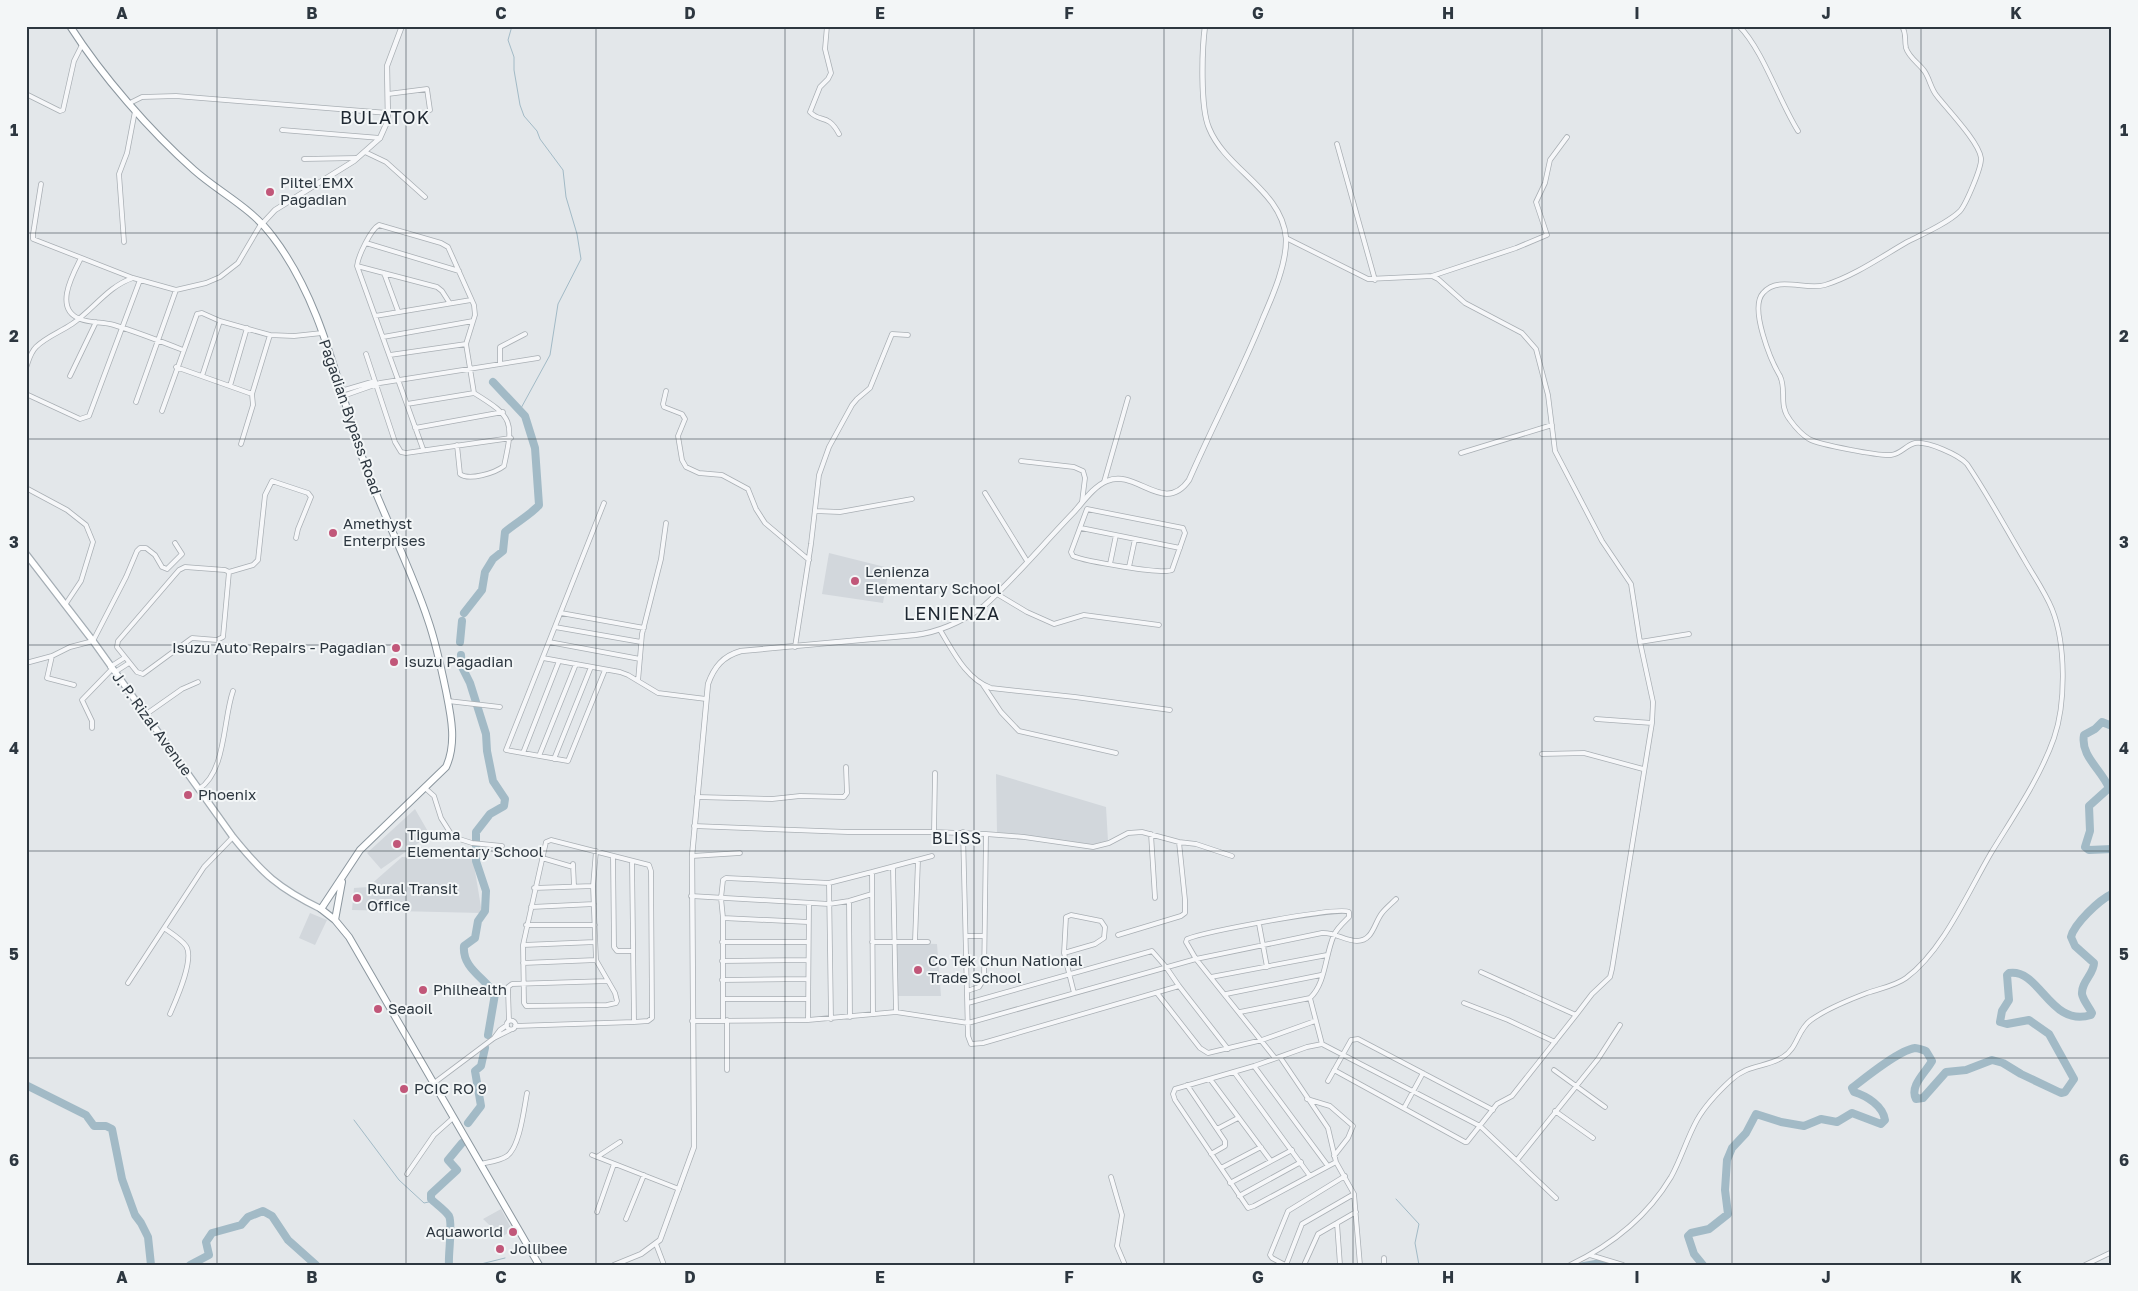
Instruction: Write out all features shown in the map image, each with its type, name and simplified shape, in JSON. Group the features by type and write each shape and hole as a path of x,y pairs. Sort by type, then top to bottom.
{"highway":[{"name":"Pagadian Bypass Road","path":"70,26 82,45 135,109 195,171 262,224 295,269 322,333 373,486 428,618 448,702 453,744 451,756 446,767 360,850 321,910"},
{"name":"Pagadian Bypass Road","path":"335,920 343,878"},
{"name":"J. P. Rizal Avenue","path":"321,910 335,920 349,937 538,1265"}],"main road":[{"name":"J. P. Rizal Avenue","path":"26,554 93,641 233,837 268,878 296,897 321,910"}],"street":[{"path":"41,184 33,234 34,239 133,278 176,290 206,283 230,270 246,253 262,224 275,210 358,158 380,138 386,129 388,113 387,66 402,26"},
{"path":"827,26 825,49 831,73 820,86 810,112 832,122 839,134"},
{"path":"614,1265 641,1254 656,1244 665,1228 694,1148 696,1136 692,1021 692,856 706,699 711,675 725,658 741,652 917,635 940,630 974,614 997,594 1080,504 1104,482 1118,478 1157,492 1167,494 1180,491 1184,487 1248,355 1270,302 1282,265 1286,238 1277,210 1270,199 1226,154 1209,128 1206,117 1202,64 1205,26"},
{"path":"1739,26 1764,65 1788,115 1798,131"},
{"path":"1570,1265 1590,1255 1646,1212 1671,1177 1704,1110 1732,1079 1745,1069 1784,1056 1795,1046 1802,1030 1810,1020 1858,996 1901,981 1922,964 1949,926 2020,807 2050,747 2058,723 2062,695 2061,659 2059,638 2052,609 1967,464 1954,455 1924,443 1914,444 1897,453 1886,455 1846,448 1808,438 1795,427 1784,410 1782,380 1768,354 1760,324 1760,296 1767,289 1778,285 1825,285 1923,234 1956,214 1963,207 1981,163 1980,154 1934,92 1925,72 1908,52 1906,34 1902,26"},
{"path":"26,94 60,111 63,110 74,62 82,45"},
{"path":"388,94 428,89 430,110"},
{"path":"130,103 142,96 176,96 388,113"},
{"path":"124,242 119,174 127,153 135,109"},
{"path":"282,130 380,138"},
{"path":"1286,238 1352,272 1375,280 1432,276 1516,248 1547,235 1536,202 1545,183 1550,160 1567,137"},
{"path":"1337,144 1375,280"},
{"path":"366,152 386,162 426,197"},
{"path":"304,159 358,158"},
{"path":"423,449 357,266 359,257 373,229 379,225 445,245 451,251 474,311 466,344 474,393"},
{"path":"366,243 459,271"},
{"path":"81,258 70,281 66,298 71,312 79,319 122,328 183,350"},
{"path":"357,266 437,288 442,291 449,302"},
{"path":"384,273 398,311"},
{"path":"1334,1070 1466,1142 1500,1101 1512,1096 1556,1042 1588,998 1610,977 1652,723 1653,702 1640,642 1630,580 1602,541 1563,468 1556,451 1548,396 1536,349 1522,333 1465,303 1442,282 1432,276"},
{"path":"26,368 31,353 41,342 79,319 119,284 133,278"},
{"path":"26,394 80,419 89,416 140,280"},
{"path":"136,402 156,340 176,290"},
{"path":"375,316 449,302 471,300"},
{"path":"162,411 176,367 197,314 202,313 220,321 270,335 294,336 322,333"},
{"path":"202,376 220,321"},
{"path":"382,336 473,321"},
{"path":"70,376 96,322"},
{"path":"230,386 247,328"},
{"path":"500,363 500,347 524,334"},
{"path":"795,647 809,560 819,474 829,446 852,405 870,388 892,334 908,335"},
{"path":"241,444 253,404 252,394 270,335"},
{"path":"390,355 466,344"},
{"path":"366,354 398,449 401,452 406,453 423,449 511,438"},
{"path":"342,393 399,380 538,358"},
{"path":"176,367 252,394"},
{"path":"342,393 374,381"},
{"path":"666,391 664,407 682,414 685,419 678,436 682,460 686,467 699,473 722,475 745,487 765,523 809,560"},
{"path":"407,404 474,393 503,412 509,426 511,438 504,466 495,472 466,477 460,474 457,445"},
{"path":"1104,482 1128,398"},
{"path":"415,428 503,412"},
{"path":"1461,453 1552,425"},
{"path":"1021,461 1074,468 1083,471 1085,478 1080,504"},
{"path":"229,572 223,637 217,640 192,638 141,675 128,663 117,647 118,641 179,570 185,567 225,570 229,572 253,565 258,560 265,495 272,481 308,493 311,497 296,538"},
{"path":"26,488 67,510 86,525 93,542 80,581 65,604"},
{"path":"985,493 1027,561"},
{"path":"815,511 840,512 912,499"},
{"path":"604,504 506,750 568,762 605,670"},
{"path":"1080,504 1086,511"},
{"path":"1076,510 1086,511 1181,527 1185,533 1174,567 1169,572 1110,564 1073,556 1071,552 1086,511"},
{"path":"638,681 641,642 661,559 666,523"},
{"path":"1081,528 1180,548"},
{"path":"1110,564 1116,535"},
{"path":"1129,567 1135,539"},
{"path":"26,663 93,641 126,577 137,551 140,548 146,548 154,555 162,567 167,568 182,554 175,543"},
{"path":"997,594 1026,612 1054,624 1084,615 1159,625"},
{"path":"561,613 644,628"},
{"path":"555,626 641,642"},
{"path":"940,630 961,663 983,685 1001,712 1019,731 1116,753"},
{"path":"1640,642 1689,634"},
{"path":"549,642 640,659"},
{"path":"52,656 47,678 74,685"},
{"path":"92,728 92,722 82,700 124,658"},
{"path":"543,658 628,675 658,693 706,699"},
{"path":"522,753 559,661"},
{"path":"112,669 128,663"},
{"path":"539,756 576,664"},
{"path":"554,759 591,667"},
{"path":"145,715 182,689 198,682"},
{"path":"983,685 991,688 1170,710"},
{"path":"199,789 208,782 212,775 224,736 232,691"},
{"path":"448,702 500,707"},
{"path":"1596,719 1652,723"},
{"path":"1542,754 1584,753 1643,769"},
{"path":"697,797 772,799 800,796 844,797 846,793 846,767"},
{"path":"934,832 936,773"},
{"path":"425,788 434,796 441,818 453,837 472,843 502,846"},
{"path":"694,826 848,832 963,832 1024,837 1093,846 1102,846 1133,832 1196,844 1232,856"},
{"path":"963,832 968,1023 969,1041 971,1044 976,1045 1179,986"},
{"path":"967,991 979,987 984,978 983,936 986,834"},
{"path":"1151,834 1155,898"},
{"path":"128,983 204,867 233,837"},
{"path":"434,1083 494,1038 516,1026 648,1021 653,1016 651,871 647,864 632,861 596,851 550,840 546,842 526,925 522,962 524,1003 526,1006 613,1004 617,1001 596,960 593,886 596,851"},
{"path":"1118,935 1181,916 1185,913 1179,842"},
{"path":"692,856 740,853"},
{"path":"613,856 614,947 617,951 632,951"},
{"path":"727,1070 722,980 723,918 721,898 722,883 726,878 830,883 932,856"},
{"path":"542,858 573,865 574,886"},
{"path":"916,941 918,860"},
{"path":"632,861 634,1022"},
{"path":"893,867 896,1012"},
{"path":"872,872 873,1014"},
{"path":"830,883 831,1018"},
{"path":"534,888 593,886"},
{"path":"691,896 829,904 849,901 872,894"},
{"path":"692,1021 808,1020 896,1012 968,1023 1166,967 1264,944 1322,933 1334,934 1356,941 1368,938 1381,914 1396,899"},
{"path":"849,901 850,1017"},
{"path":"808,1020 809,903"},
{"path":"530,907 594,904"},
{"path":"1240,1012 1310,998 1316,991 1334,934 1350,917 1348,910 1315,913 1259,924 1187,939 1186,942 1196,959 1262,1040 1278,1057 1328,1128 1336,1162 1354,1194 1360,1265"},
{"path":"1064,953 1101,941 1105,934 1104,924 1094,919 1076,915 1068,916 1065,923 1064,953 1074,994"},
{"path":"723,918 808,922"},
{"path":"1259,924 1267,966"},
{"path":"526,925 595,925"},
{"path":"164,928 185,944 188,953 184,978 170,1014"},
{"path":"966,936 983,936"},
{"path":"523,945 595,942"},
{"path":"722,942 808,942"},
{"path":"872,942 928,942"},
{"path":"968,1003 1147,951 1154,952 1228,1049"},
{"path":"1212,977 1327,955"},
{"path":"522,962 596,960"},
{"path":"722,961 808,960"},
{"path":"1481,972 1576,1015"},
{"path":"1226,994 1322,975"},
{"path":"722,980 808,979"},
{"path":"510,1030 508,1023 508,987 512,984 608,981"},
{"path":"1157,993 1204,1052 1213,1053 1262,1040 1315,1021"},
{"path":"1310,998 1322,1044"},
{"path":"723,999 808,999"},
{"path":"1464,1003 1508,1020 1556,1042"},
{"path":"494,1038 508,1023 514,1022 516,1026"},
{"path":"1517,1160 1598,1059 1620,1025"},
{"path":"1328,1081 1351,1040 1358,1039 1493,1110"},
{"path":"1336,1162 1251,1208 1245,1206 1173,1094 1175,1089 1254,1066 1315,1044 1322,1044 1480,1126 1556,1198"},
{"path":"1254,1066 1328,1166"},
{"path":"1554,1070 1605,1107"},
{"path":"1234,1072 1310,1176"},
{"path":"1404,1108 1423,1073"},
{"path":"1210,1079 1271,1161"},
{"path":"1187,1085 1226,1144 1211,1154"},
{"path":"480,1164 501,1159 510,1153 518,1135 526,1093"},
{"path":"1307,1099 1330,1106 1353,1126 1354,1129 1334,1156"},
{"path":"1556,1111 1593,1138"},
{"path":"407,1174 434,1135 453,1118"},
{"path":"1217,1129 1238,1118"},
{"path":"598,1157 620,1142"},
{"path":"1220,1168 1261,1147"},
{"path":"1230,1183 1292,1150"},
{"path":"592,1155 679,1189"},
{"path":"1239,1196 1301,1162"},
{"path":"596,1212 614,1164"},
{"path":"626,1219 644,1176"},
{"path":"1345,1176 1287,1212 1270,1255 1272,1258 1286,1265 1302,1224 1354,1194"},
{"path":"1111,1177 1122,1215 1117,1246 1125,1265"},
{"path":"1304,1265 1317,1236 1356,1212"},
{"path":"1337,1223 1340,1265"},
{"path":"656,1244 664,1265"},
{"path":"2086,1265 2112,1252"},
{"path":"1590,1255 1623,1265"},
{"path":"1384,1258 1384,1265"}],"shaded area":[{"name":"Lenienza Elementary School","path":"829,553 889,568 883,603 822,594"},
{"path":"996,774 1106,807 1108,841 1096,845 997,832"},
{"name":"Tiguma Elementary School","path":"415,809 430,835 381,869 367,853"},
{"path":"402,857 473,859 482,913 352,910 354,888 368,887"},
{"path":"310,913 327,920 315,945 299,938"},
{"name":"Co Tek Chun National Trade School","path":"897,943 937,944 941,996 898,996"},
{"path":"501,1209 512,1230 502,1237 483,1219"}],"waterway":[{"path":"512,26 508,40 514,57 514,70 520,105 524,116 537,131 540,139 563,170 566,197 577,234 581,259 558,304 550,355 520,410"},
{"path":"464,613 482,590 485,572 493,559 503,551 505,532 539,505 535,448 525,416 493,382"},
{"path":"460,642 462,621"},
{"path":"461,655 462,667 470,683 486,734 487,751 493,781 505,799 504,806 490,814 476,832 476,861 486,891 485,911 478,921 475,938 464,946 466,960 495,994 488,1035"},
{"path":"2112,726 2102,722 2095,729 2084,735 2085,750 2109,788 2089,806 2090,831 2085,847 2089,850 2112,849"},
{"path":"1703,1265 1694,1254 1688,1236 1691,1233 1709,1229 1728,1214 1725,1190 1727,1160 1732,1148 1746,1133 1756,1114 1781,1122 1804,1126 1821,1119 1837,1122 1852,1113 1881,1124 1885,1120 1878,1106 1864,1096 1854,1092 1852,1088 1891,1059 1915,1048 1926,1051 1932,1061 1916,1084 1914,1094 1916,1099 1923,1098 1946,1072 1966,1070 1992,1060 2003,1063 2021,1074 2061,1093 2065,1092 2074,1079 2049,1034 2029,1020 2007,1024 2000,1022 2002,1011 2009,1000 2007,975 2009,973 2020,974 2029,979 2055,1006 2065,1013 2077,1017 2091,1015 2092,1013 2085,1001 2082,990 2094,963 2075,946 2071,937 2088,913 2112,894"},
{"path":"468,1123 481,1106 475,1071 481,1066 485,1048"},
{"path":"26,1085 86,1115 94,1126 106,1126 112,1129 122,1179 135,1215 148,1237 151,1265"},
{"path":"354,1120 399,1180 424,1203 433,1201"},
{"path":"449,1265 449,1216 431,1199 431,1194 457,1170 448,1160 462,1143"},
{"path":"1396,1199 1419,1224 1415,1243 1419,1265"},
{"path":"190,1265 209,1255 206,1242 212,1233 241,1225 248,1217 263,1211 272,1216 288,1240 316,1265"},
{"path":"477,1265 505,1258"},
{"path":"1580,1265 1602,1261 1609,1262"}],"place":[{"name":"Piltel EMX Pagadian","path":"270,192"},
{"name":"Amethyst Enterprises","path":"333,533"},
{"name":"Lenienza Elementary School","path":"855,581"},
{"name":"Isuzu Auto Repairs - Pagadian","path":"396,648"},
{"name":"Isuzu Pagadian","path":"394,662"},
{"name":"Phoenix","path":"188,795"},
{"name":"Tiguma Elementary School","path":"397,844"},
{"name":"Rural Transit Office","path":"357,898"},
{"name":"Co Tek Chun National Trade School","path":"918,970"},
{"name":"Philhealth","path":"423,990"},
{"name":"Seaoil","path":"378,1009"},
{"name":"PCIC RO 9","path":"404,1089"},
{"name":"Aquaworld","path":"513,1232"},
{"name":"Jollibee","path":"500,1249"}],"district":[{"name":"BULATOK","path":"385,118"},
{"name":"LENIENZA","path":"952,614"},
{"name":"BLISS","path":"957,838"}]}
